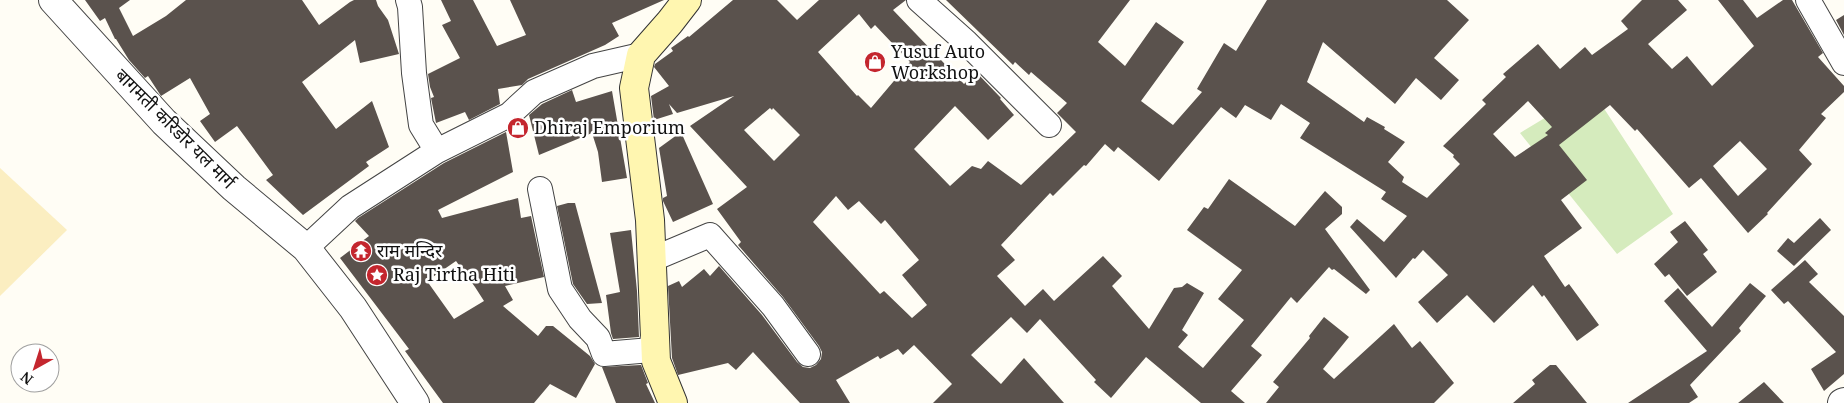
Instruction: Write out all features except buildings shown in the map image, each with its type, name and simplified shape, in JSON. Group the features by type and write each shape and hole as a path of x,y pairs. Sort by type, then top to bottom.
{"main road":[{"path":"673,403 656,361 650,220 634,88 641,54 687,0"}],"street":[{"name":"बागमती करिडोर यल मार्ग","path":"53,0 164,122 234,188 306,248 353,308 415,403"},
{"path":"408,0 414,74 422,124 437,151"},
{"path":"918,0 966,42 1049,125"},
{"path":"1808,0 1844,63"},
{"path":"306,248 350,207 437,151 509,115 534,92 593,66 641,54"},
{"path":"540,189 560,288 580,319 598,338 604,354 651,350 654,329"},
{"path":"653,259 710,236 773,306 808,354"}],"green space":[{"path":"1586,81 1673,214 1617,254 1520,133 1553,113"}],"sand":[{"path":"0,168 67,230 0,296"}],"place":[{"name":"Yusuf Auto Workshop","path":"875,62"},
{"name":"Dhiraj Emporium","path":"518,128"},
{"name":"राम मन्दिर","path":"361,251"},
{"name":"Raj Tirtha Hiti","path":"377,275"}]}
